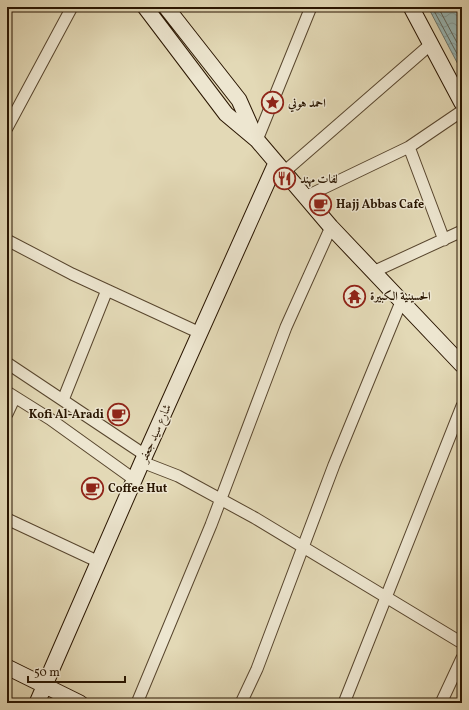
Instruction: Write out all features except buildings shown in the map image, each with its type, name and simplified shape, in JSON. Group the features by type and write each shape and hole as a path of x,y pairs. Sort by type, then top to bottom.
{"street":[{"path":"7,128 72,7"},
{"path":"145,7 226,114 257,140 331,227 401,302 462,364"},
{"path":"166,7 238,100 257,140"},
{"path":"257,140 311,7"},
{"path":"411,7 462,103"},
{"path":"280,168 431,44"},
{"path":"305,197 409,147 462,111"},
{"path":"409,147 444,240"},
{"name":"شارع سيد جعفر","path":"37,703 200,333 280,168"},
{"path":"137,703 221,500 286,327 331,227"},
{"path":"373,272 462,231"},
{"path":"7,240 107,290 200,333"},
{"path":"63,400 107,290"},
{"path":"241,703 257,669 334,465 401,302"},
{"path":"7,363 63,400 144,459 221,500 462,643"},
{"path":"7,414 11,394 50,419 135,480"},
{"path":"344,703 462,406"},
{"path":"7,519 99,562"},
{"path":"441,703 462,658"},
{"path":"7,667 80,703"}],"lane":[{"path":"462,290 462,302"}],"water":[{"path":"428,7 462,7 462,72"}],"place":[{"name":"احمد هوني","path":"273,103"},
{"name":"لفات مهند","path":"284,179"},
{"name":"Hajj Abbas Cafe","path":"321,204"},
{"name":"الحسينية الكبيرة","path":"355,296"},
{"name":"Kofi Al-Aradi","path":"119,414"},
{"name":"Coffee Hut","path":"92,488"}]}
